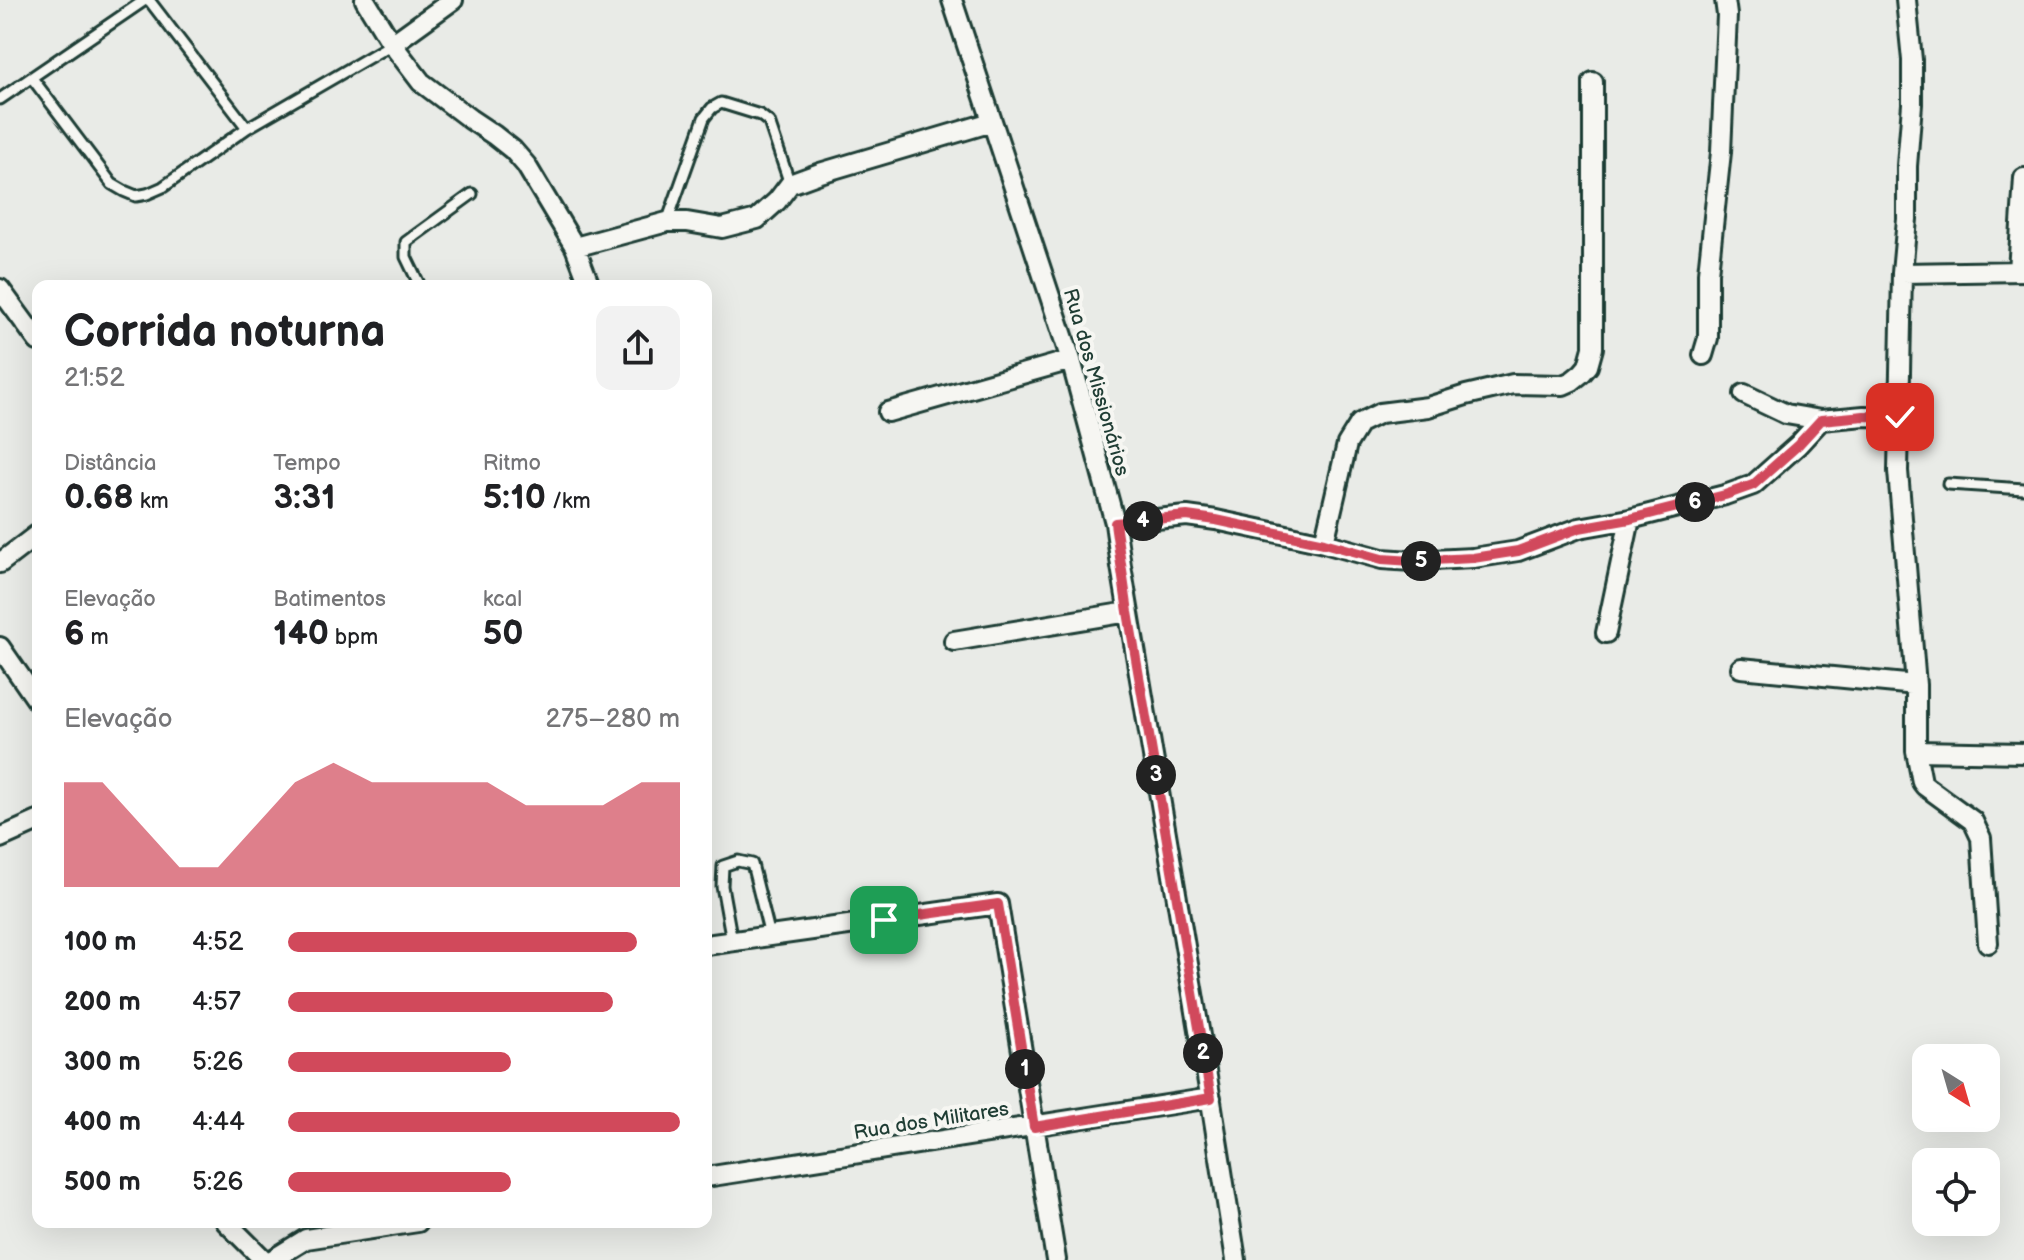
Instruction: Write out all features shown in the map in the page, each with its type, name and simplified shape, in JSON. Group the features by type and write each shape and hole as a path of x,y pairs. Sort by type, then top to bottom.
{"street":[{"path":"365,0 392,44 421,82 513,150 533,175 575,247 588,280"},
{"path":"392,44 453,0"},
{"name":"Rua dos Missionários","path":"952,0 1071,360 1115,523 1236,1260"},
{"path":"1703,355 1708,338 1708,273 1721,152 1725,0"},
{"path":"1906,0 1912,60 1912,104 1902,273 1898,471 1916,685 1916,751 1925,786 1977,826 1981,838 1988,943"},
{"path":"1324,543 1347,444 1360,423 1380,413 1428,407 1513,384 1563,385 1588,366 1593,348 1593,82"},
{"path":"575,247 667,222 722,228 757,219 790,184 992,122"},
{"path":"1902,273 2021,271 2024,178"},
{"path":"1,292 32,333"},
{"path":"888,412 1071,360"},
{"path":"1744,394 1786,414 1821,420 1900,417"},
{"path":"1115,523 1187,516 1324,543 1382,559 1473,558 1518,551 1579,528 1630,519 1753,485 1821,420"},
{"path":"1606,633 1630,519"},
{"path":"0,563 32,539"},
{"path":"954,641 1128,612"},
{"path":"0,647 32,693"},
{"path":"1741,668 1916,685"},
{"path":"1916,751 2024,753"},
{"path":"0,838 32,824"},
{"path":"712,944 998,904 1056,1260"},
{"name":"Rua dos Militares","path":"712,1176 1211,1098"},
{"path":"232,1228 264,1260"},
{"path":"272,1260 306,1239 378,1228"}],"lane":[{"path":"0,99 147,0 247,128"},
{"path":"32,78 112,184 136,196 163,187 247,128 392,44"},
{"path":"667,222 704,118 721,103 760,115 769,122 790,184"},
{"path":"417,280 406,257 406,242 472,194"},
{"path":"1948,484 2024,489"},
{"path":"732,941 722,886 723,866 738,861 752,864 770,936"}],"route":[{"path":"884,920 998,904 1034,1127 1211,1098 1115,523 1187,516 1324,543 1382,559 1473,558 1518,551 1579,528 1630,519 1753,485 1821,420 1900,417"}]}
